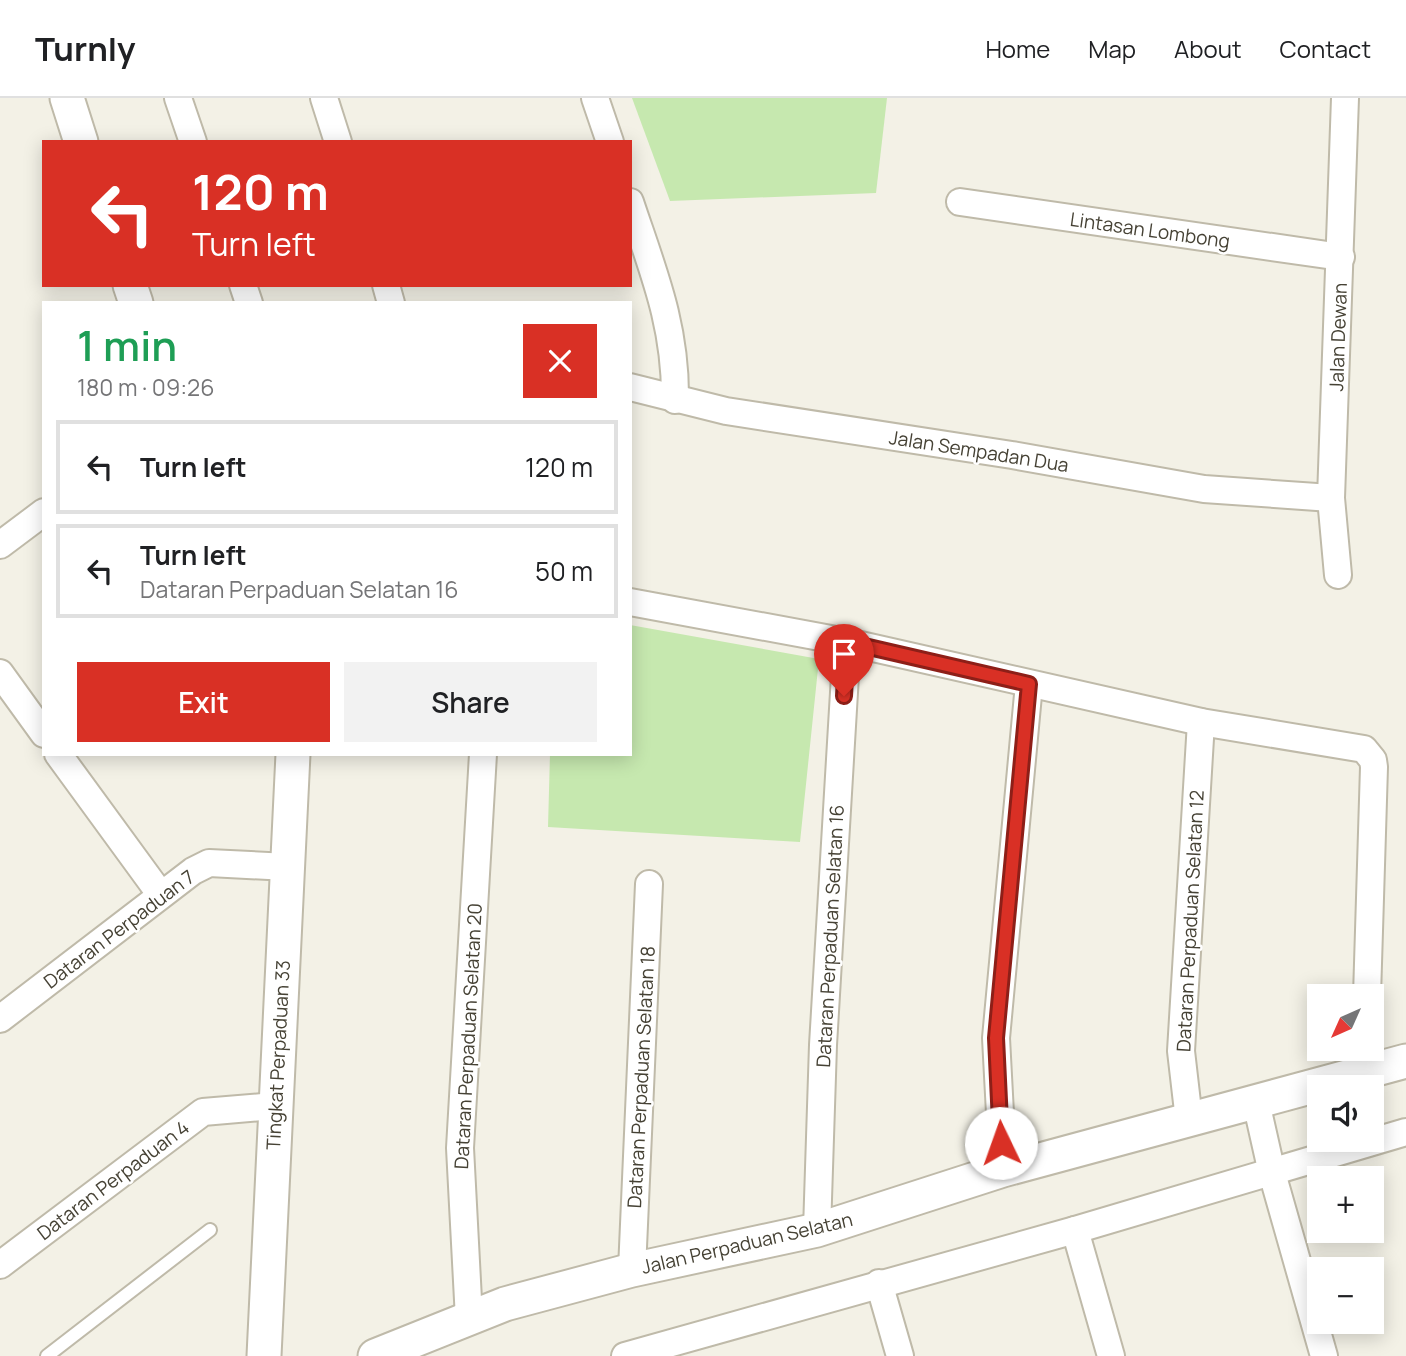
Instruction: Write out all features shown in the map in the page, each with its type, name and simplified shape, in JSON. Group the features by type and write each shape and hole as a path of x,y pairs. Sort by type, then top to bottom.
{"street":[{"path":"67,98 80,140"},
{"path":"178,98 192,140"},
{"path":"324,98 337,140"},
{"path":"595,98 609,140"},
{"name":"Jalan Dewan","path":"1338,575 1331,498 1345,98"},
{"name":"Lintasan Lombong","path":"960,202 1340,257"},
{"path":"632,208 669,319 676,361 675,400"},
{"name":"Jalan Sempadan Dua","path":"632,388 675,400 1204,489 1331,498"},
{"path":"0,545 42,514"},
{"path":"632,603 847,642 1201,722 1347,744 1364,749 1373,760 1374,767 1367,984"},
{"name":"Dataran Perpaduan Selatan 16","path":"817,1230 824,1031 847,642"},
{"path":"0,673 42,731"},
{"path":"1003,1170 996,1038 1029,684"},
{"name":"Dataran Perpaduan Selatan 12","path":"1189,1120 1181,1051 1201,722"},
{"path":"59,756 161,895"},
{"name":"Tingkat Perpaduan 33","path":"264,1356 293,756"},
{"name":"Dataran Perpaduan Selatan 20","path":"469,1319 460,1148 484,756"},
{"name":"Dataran Perpaduan 7","path":"3,1010 209,863 288,867"},
{"name":"Dataran Perpaduan Selatan 18","path":"632,1270 649,884"},
{"name":"Jalan Perpaduan Selatan","path":"1384,1060 1406,1061"},
{"name":"Jalan Perpaduan Selatan","path":"375,1356 505,1304 632,1270 817,1230 1003,1170 1256,1101 1362,1061"},
{"path":"1256,1101 1272,1173 1324,1356"},
{"name":"Dataran Perpaduan 4","path":"0,1265 203,1112 274,1106"},
{"path":"625,1356 1075,1230 1406,1132"},
{"path":"1075,1230 1111,1356"},
{"path":"879,1283 900,1356"}],"lane":[{"path":"47,1356 210,1230"}],"green space":[{"path":"632,98 887,98 876,193 670,201"},
{"path":"632,625 819,659 800,842 548,827 550,756 632,756"}],"route":[{"path":"844,696 847,642 1029,684 996,1038 1001,1143"}]}
